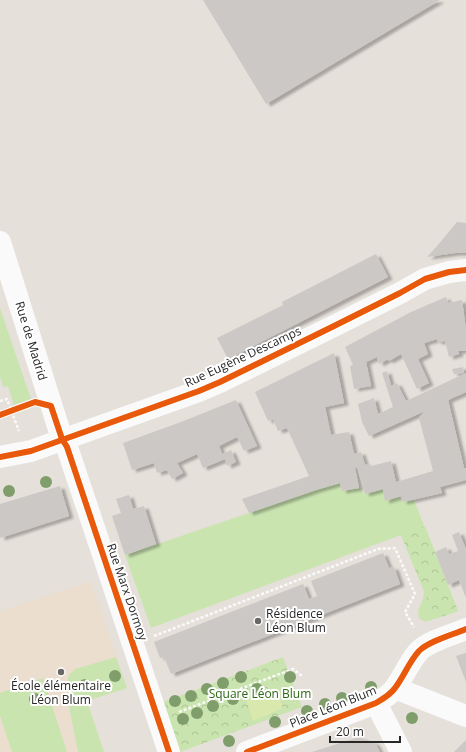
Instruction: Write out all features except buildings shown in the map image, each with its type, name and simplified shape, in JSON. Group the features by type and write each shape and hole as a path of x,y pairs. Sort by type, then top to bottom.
{"street":[{"name":"Rue de Madrid","path":"0,242 62,440"},
{"name":"Rue Eugène Descamps","path":"0,457 31,451 199,391 400,293 425,279 449,272 466,270"},
{"name":"Rue Marx Dormoy","path":"62,440 67,447 169,752"},
{"path":"428,644 466,629"},
{"name":"Place Léon Blum","path":"247,752 383,699 395,688 413,658 428,644"},
{"path":"395,688 466,716"},
{"path":"376,703 401,752"}],"path":[{"path":"0,401 7,399 20,433"},
{"path":"132,643 378,549 395,548 415,594 406,612 418,634 428,644"},
{"path":"158,720 293,669 302,676"}],"shaded area":[{"name":"École élémentaire Léon Blum","path":"91,581 127,688 87,701 104,752 0,752 0,611"}],"green space":[{"path":"0,308 31,399 14,405 8,386 3,387 0,377"},
{"path":"340,483 342,491 359,488 365,494 383,489 386,501 399,497 403,502 414,500 458,611 425,622 419,618 418,610 423,599 424,591 401,535 151,628 125,555"},
{"path":"425,526 458,611 435,619 401,535"},
{"path":"116,657 127,688 87,701 104,752 78,752 68,701 67,683 69,675 75,669"},
{"name":"Square Léon Blum","path":"283,657 302,707 180,752 163,702"},
{"path":"43,678 67,752 12,752 0,716 0,693"},
{"path":"275,688 283,708 253,721 246,700"}],"cycle path":[{"path":"0,457 31,451 199,391 334,326 425,279 449,272 466,270"},
{"path":"0,415 35,402 51,406 62,439 67,447 169,752"},
{"path":"247,752 376,703 393,690 412,660 423,647 466,629"}],"place":[{"name":"Résidence Léon Blum","path":"258,621"},
{"name":"École élémentaire Léon Blum","path":"61,672"}]}
